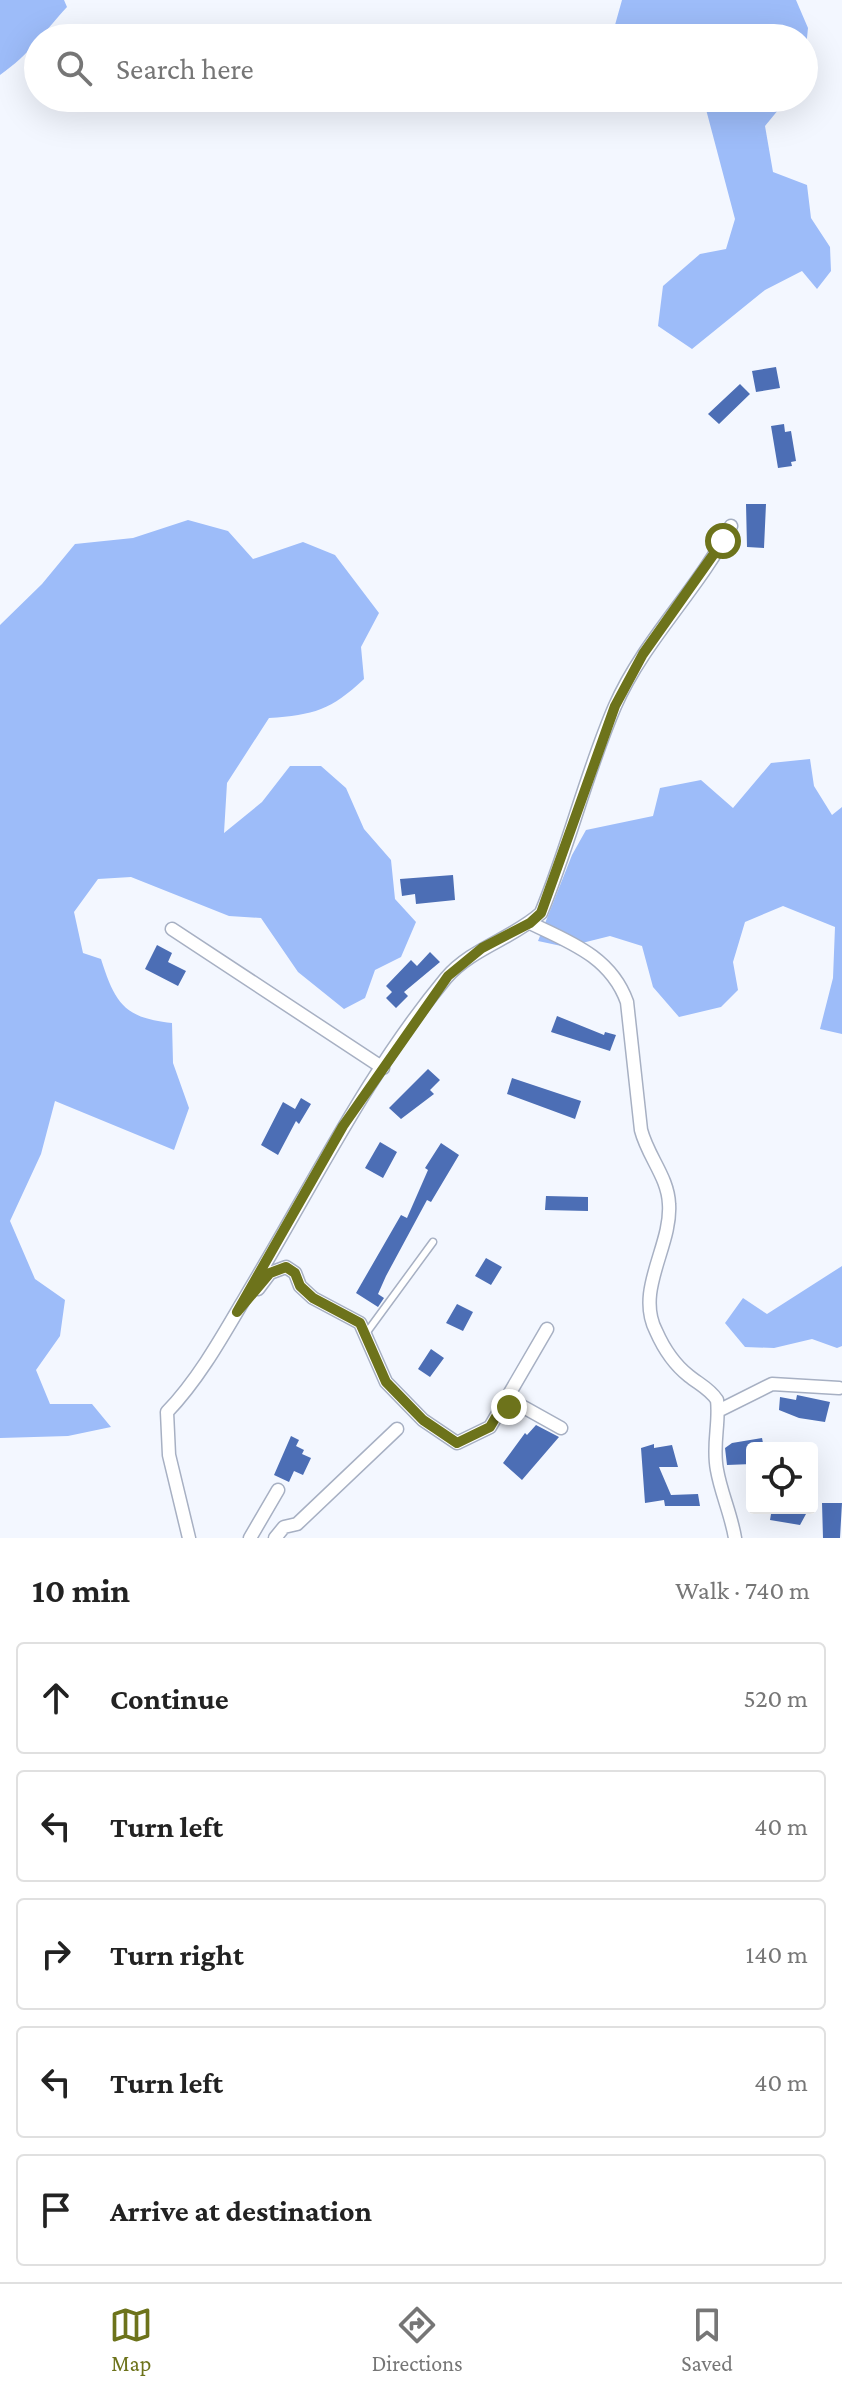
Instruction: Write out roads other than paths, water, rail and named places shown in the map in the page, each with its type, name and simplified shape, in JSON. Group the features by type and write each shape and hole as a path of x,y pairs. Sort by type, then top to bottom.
{"street":[{"path":"189,1538 169,1455 167,1412 181,1397 237,1312 343,1126 448,976 482,948 530,923 541,913 615,706 643,654 691,590 731,526"},
{"path":"530,923 583,948 603,963 621,984 627,1002 641,1130 646,1149 668,1192 667,1228 652,1281 654,1329 677,1364 713,1393 718,1411 713,1433 717,1471 729,1503 735,1538"},
{"path":"172,929 383,1068"},
{"path":"237,1312 270,1273 286,1267 295,1273 300,1286 313,1298 360,1323 386,1382 423,1420 457,1443 490,1427 547,1329"},
{"path":"718,1411 772,1384 799,1383 839,1388"},
{"path":"500,1410 518,1404 561,1428"},
{"path":"275,1538 284,1527 297,1524 397,1429"},
{"path":"250,1538 278,1490"}],"lane":[{"path":"360,1323 368,1334 433,1242"}]}
